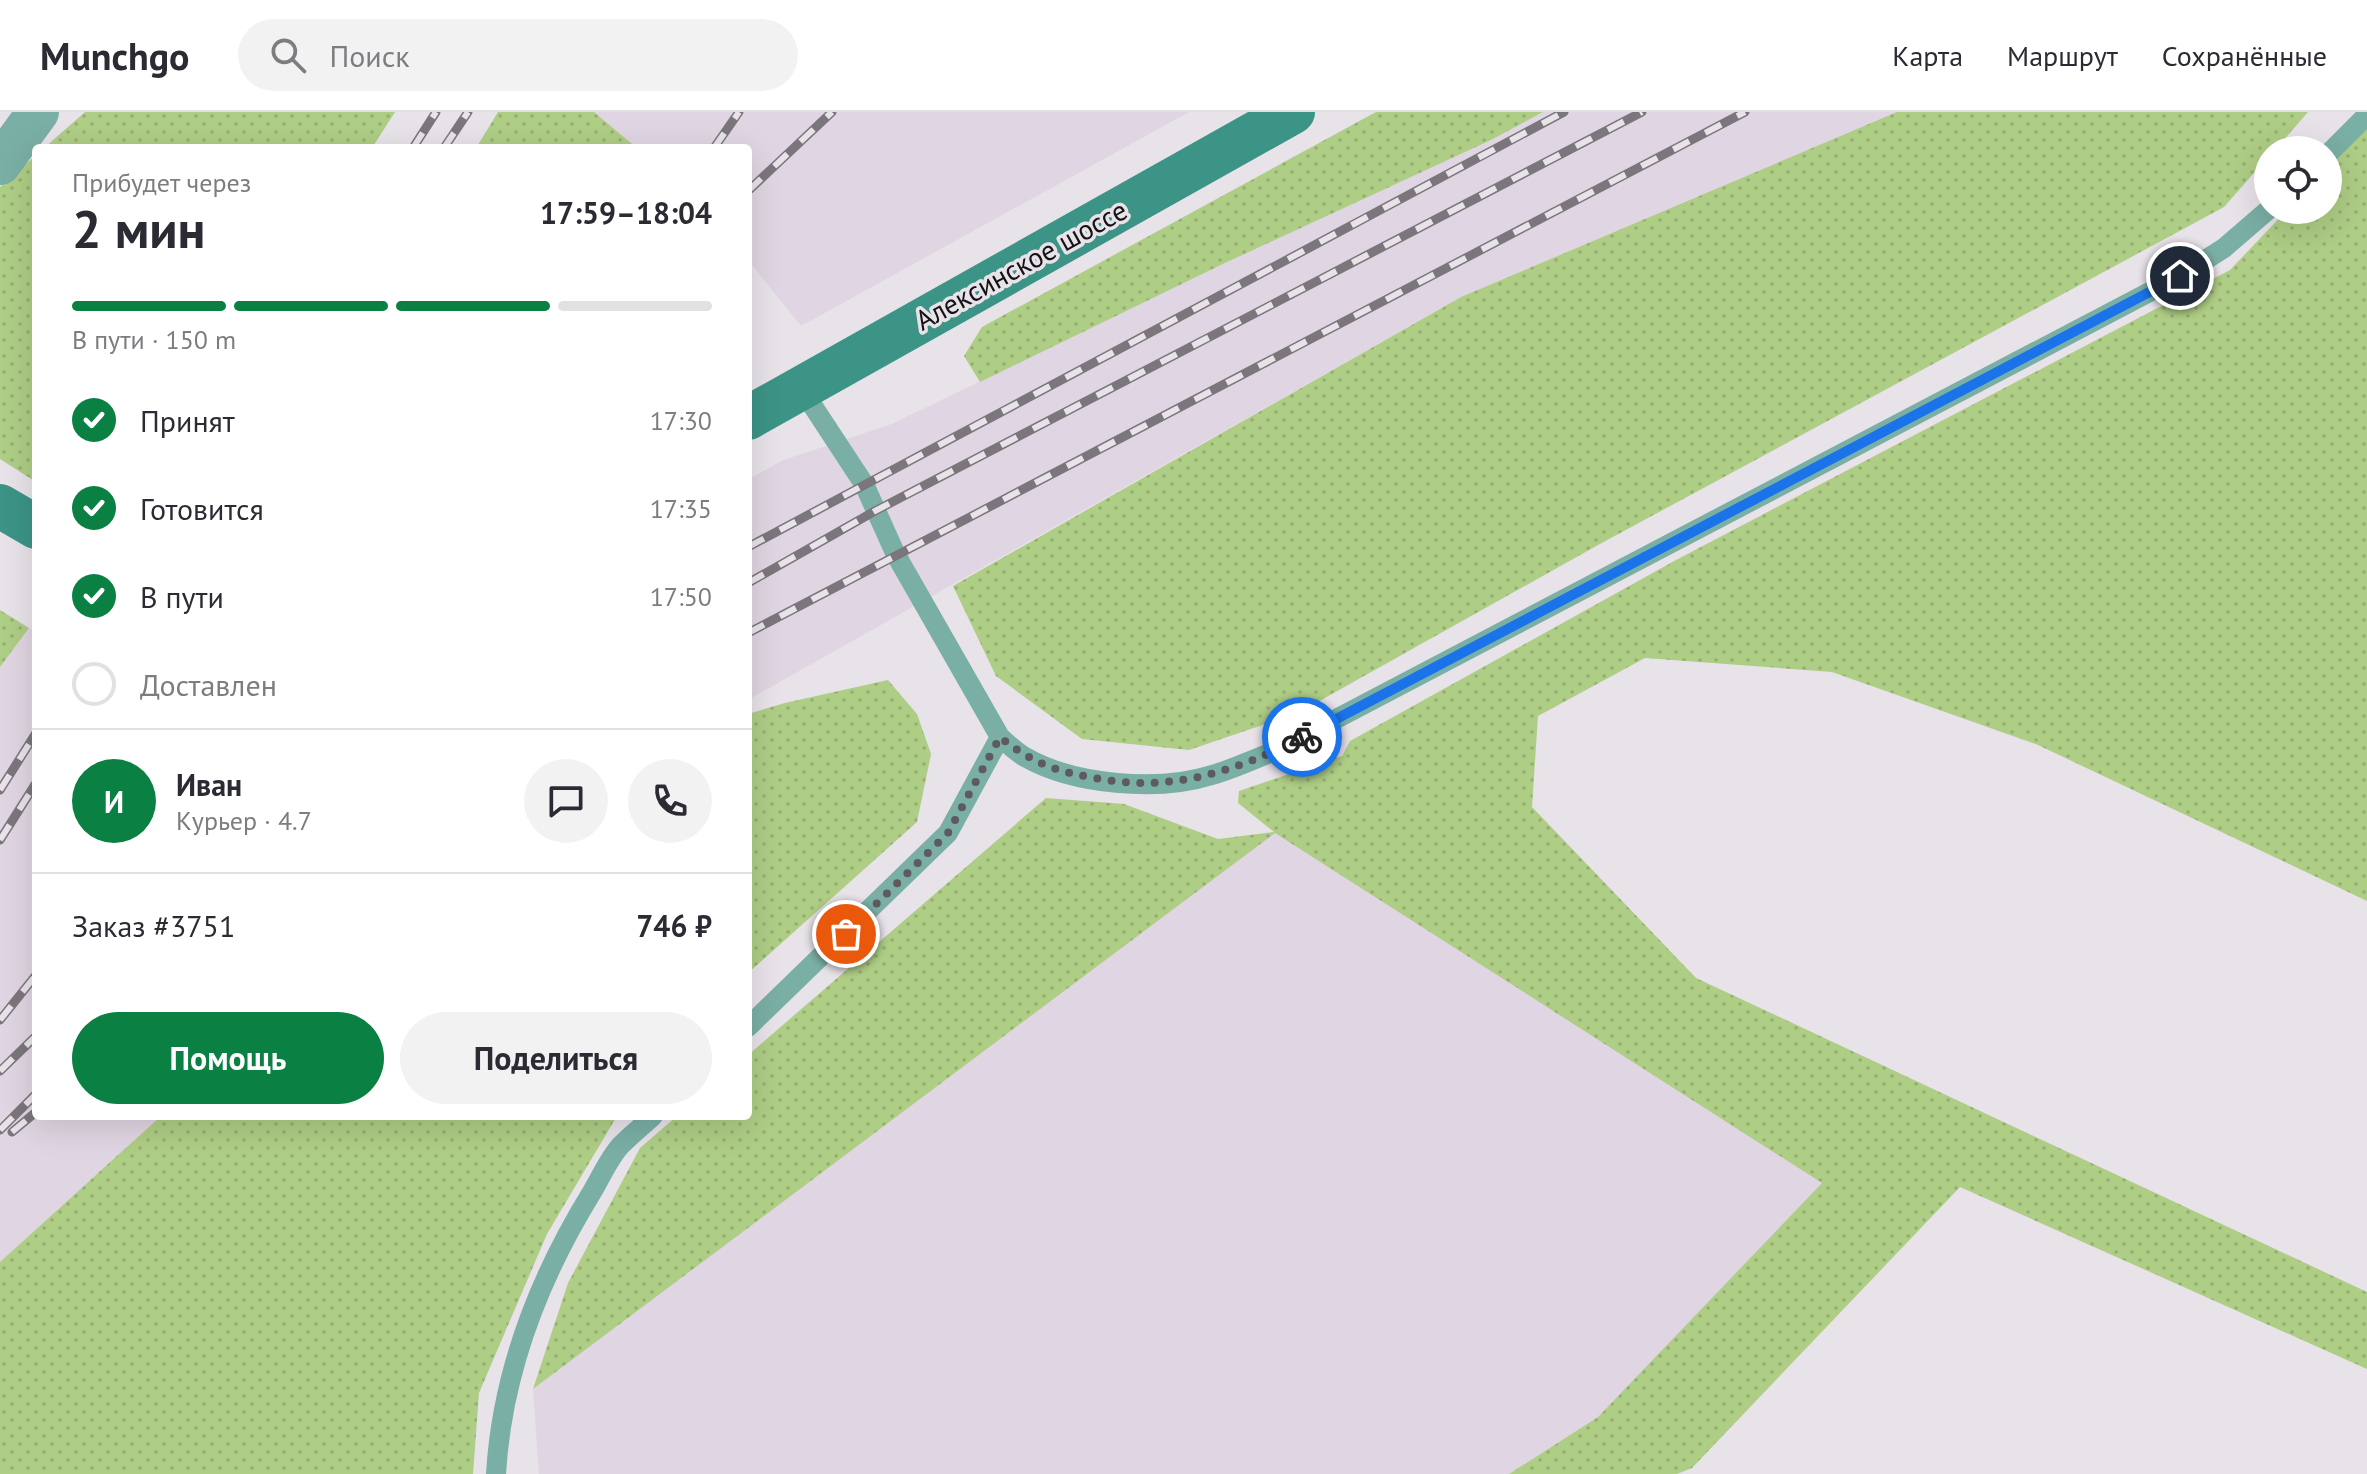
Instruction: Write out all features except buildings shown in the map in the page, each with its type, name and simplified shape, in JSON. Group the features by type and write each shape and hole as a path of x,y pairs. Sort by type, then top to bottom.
{"main road":[{"name":"Алексинское шоссе","path":"752,416 1293,112"},
{"path":"0,506 32,525"}],"street":[{"path":"0,164 38,112"}],"lane":[{"path":"2342,140 2367,115"},
{"path":"801,388 864,484 896,555 1000,737 1024,756 1049,767 1112,782 1146,785 1180,782 1211,775 1275,751 2180,276 2224,248 2254,222"},
{"path":"752,1023 948,833 1000,737"},
{"path":"496,1474 506,1400 522,1337 544,1278 619,1147 649,1120"}],"shaded area":[{"path":"594,112 1189,112 801,326 752,265 752,144 632,144"},
{"path":"1543,112 1897,112 1461,297 752,698 752,478 781,461 892,424 1225,263 1491,140"},
{"path":"29,628 32,629 32,1120 157,1120 0,1262 0,667"},
{"path":"1275,832 1823,1183 1598,1417 1509,1474 539,1474 533,1389"}],"green space":[{"path":"85,112 395,112 375,144 49,144"},
{"path":"498,112 594,112 632,144 478,144"},
{"path":"1376,112 1543,112 1491,140 1225,263 980,382 964,356 982,327"},
{"path":"1897,112 2308,112 2287,136 2254,136 2254,173 2224,207 1598,545 1298,713 1189,750 1082,739 996,676 953,586 1461,297"},
{"path":"2367,118 2367,901 2038,745 1832,672 1645,658 1538,716 1532,807 1696,978 2367,1292 2367,1369 1960,1187 1692,1468 1677,1474 1509,1474 1598,1417 1822,1183 1275,833 533,1389 568,1283 640,1148 672,1120 752,1120 752,1052 1046,798 1124,804 1218,839 1274,832 1238,803 1239,791 1342,756 1350,741 1676,560 2230,270 2274,224 2342,224 2342,146"},
{"path":"32,159 32,479 0,459 0,187"},
{"path":"0,610 29,628 0,667"},
{"path":"888,680 917,714 931,754 917,822 752,969 752,713"},
{"path":"157,1120 615,1120 547,1234 479,1393 473,1474 0,1474 0,1262"}],"railway":[{"path":"416,144 436,112"},
{"path":"447,144 468,112"},
{"path":"717,144 739,112"},
{"path":"752,187 832,112"},
{"path":"752,545 1564,112"},
{"path":"752,581 875,511 1642,112"},
{"path":"752,631 1745,112"},
{"path":"0,790 32,739"},
{"path":"0,840 32,789"},
{"path":"0,1020 32,980"},
{"path":"0,1071 32,1040"},
{"path":"0,1130 32,1098"},
{"path":"12,1132 32,1115"}],"way so far":[{"path":"846,934 948,833 1000,737 1024,756 1049,767 1112,782 1146,785 1211,775 1275,751 1302,737"}],"route":[{"path":"1302,737 2180,276"}]}
